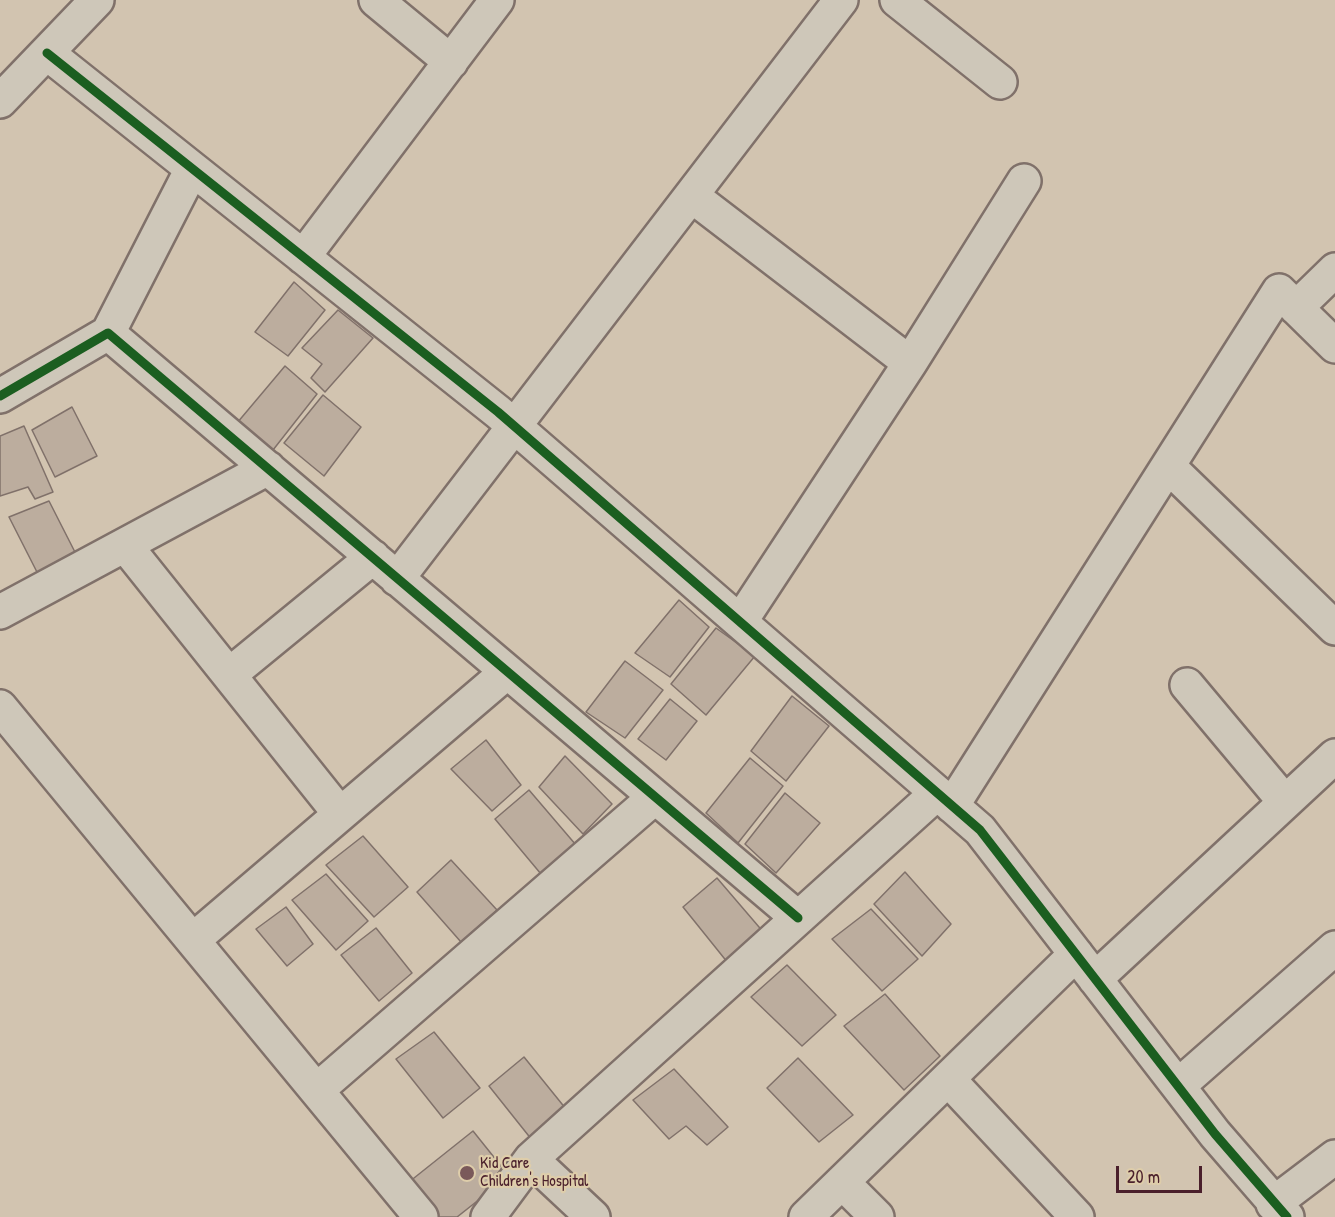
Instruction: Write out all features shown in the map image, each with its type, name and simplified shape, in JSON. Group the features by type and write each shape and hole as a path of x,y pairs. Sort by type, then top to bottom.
{"street":[{"path":"0,101 97,0"},
{"path":"376,0 450,62"},
{"path":"303,257 497,0"},
{"path":"398,579 516,428 841,0"},
{"path":"897,0 1000,82"},
{"path":"47,53 516,428 980,830 1178,1086 1280,1210 1335,1157"},
{"path":"0,396 108,333 192,169"},
{"path":"740,622 910,363 1024,181"},
{"path":"692,196 910,363"},
{"path":"1296,308 1335,270"},
{"path":"488,1217 531,1159 798,918 945,799 1168,466 1279,291 1335,346"},
{"path":"108,333 798,918"},
{"path":"1168,466 1335,628"},
{"path":"0,612 268,468"},
{"path":"125,545 340,814"},
{"path":"229,675 373,557"},
{"path":"193,940 507,672"},
{"path":"1186,685 1285,802"},
{"path":"0,707 422,1217"},
{"path":"1095,980 1335,756"},
{"path":"317,1090 655,797"},
{"path":"1178,1086 1335,948"},
{"path":"806,1217 1076,954"},
{"path":"948,1079 1077,1217"},
{"path":"531,1159 593,1217"},
{"path":"842,1182 877,1217"}],"building":[{"path":"294,282 325,310 288,356 255,332"},
{"path":"338,310 373,338 325,392 311,378 322,364 302,348"},
{"path":"285,366 317,394 273,450 237,423"},
{"path":"323,395 361,427 324,476 284,443"},
{"path":"72,407 97,456 55,477 32,430"},
{"path":"24,426 53,492 35,499 28,487 0,496 0,436"},
{"path":"49,501 80,562 41,580 9,517"},
{"path":"679,600 709,627 670,677 635,653"},
{"path":"716,628 755,656 706,715 671,684"},
{"path":"625,661 663,690 625,738 586,712"},
{"path":"792,696 829,726 786,781 751,751"},
{"path":"670,699 697,721 666,760 638,739"},
{"path":"486,740 521,785 492,811 451,769"},
{"path":"565,756 612,804 583,834 539,787"},
{"path":"750,758 783,786 738,843 706,813"},
{"path":"529,790 576,845 541,874 495,819"},
{"path":"785,793 820,823 776,873 745,844"},
{"path":"363,836 408,887 374,917 326,865"},
{"path":"451,860 497,910 461,942 417,892"},
{"path":"905,872 951,924 922,956 874,904"},
{"path":"326,874 368,921 336,950 292,900"},
{"path":"717,878 765,934 728,963 683,907"},
{"path":"286,907 313,944 287,966 256,929"},
{"path":"871,909 918,959 882,991 832,939"},
{"path":"376,928 412,973 379,1001 341,955"},
{"path":"787,965 836,1015 802,1046 751,997"},
{"path":"885,994 940,1056 904,1090 844,1026"},
{"path":"434,1032 480,1088 443,1118 396,1059"},
{"path":"524,1057 566,1109 532,1140 489,1086"},
{"path":"798,1058 853,1115 819,1142 767,1088"},
{"path":"674,1069 728,1127 707,1145 686,1126 669,1139 633,1100"},
{"path":"473,1131 509,1176 457,1217 437,1217 409,1182"}],"cycle path":[{"path":"47,53 498,412 980,830 1215,1134 1287,1217"},
{"path":"0,396 108,333 798,918"}],"place":[{"name":"Kid Care Children's Hospital","path":"467,1173"}]}
